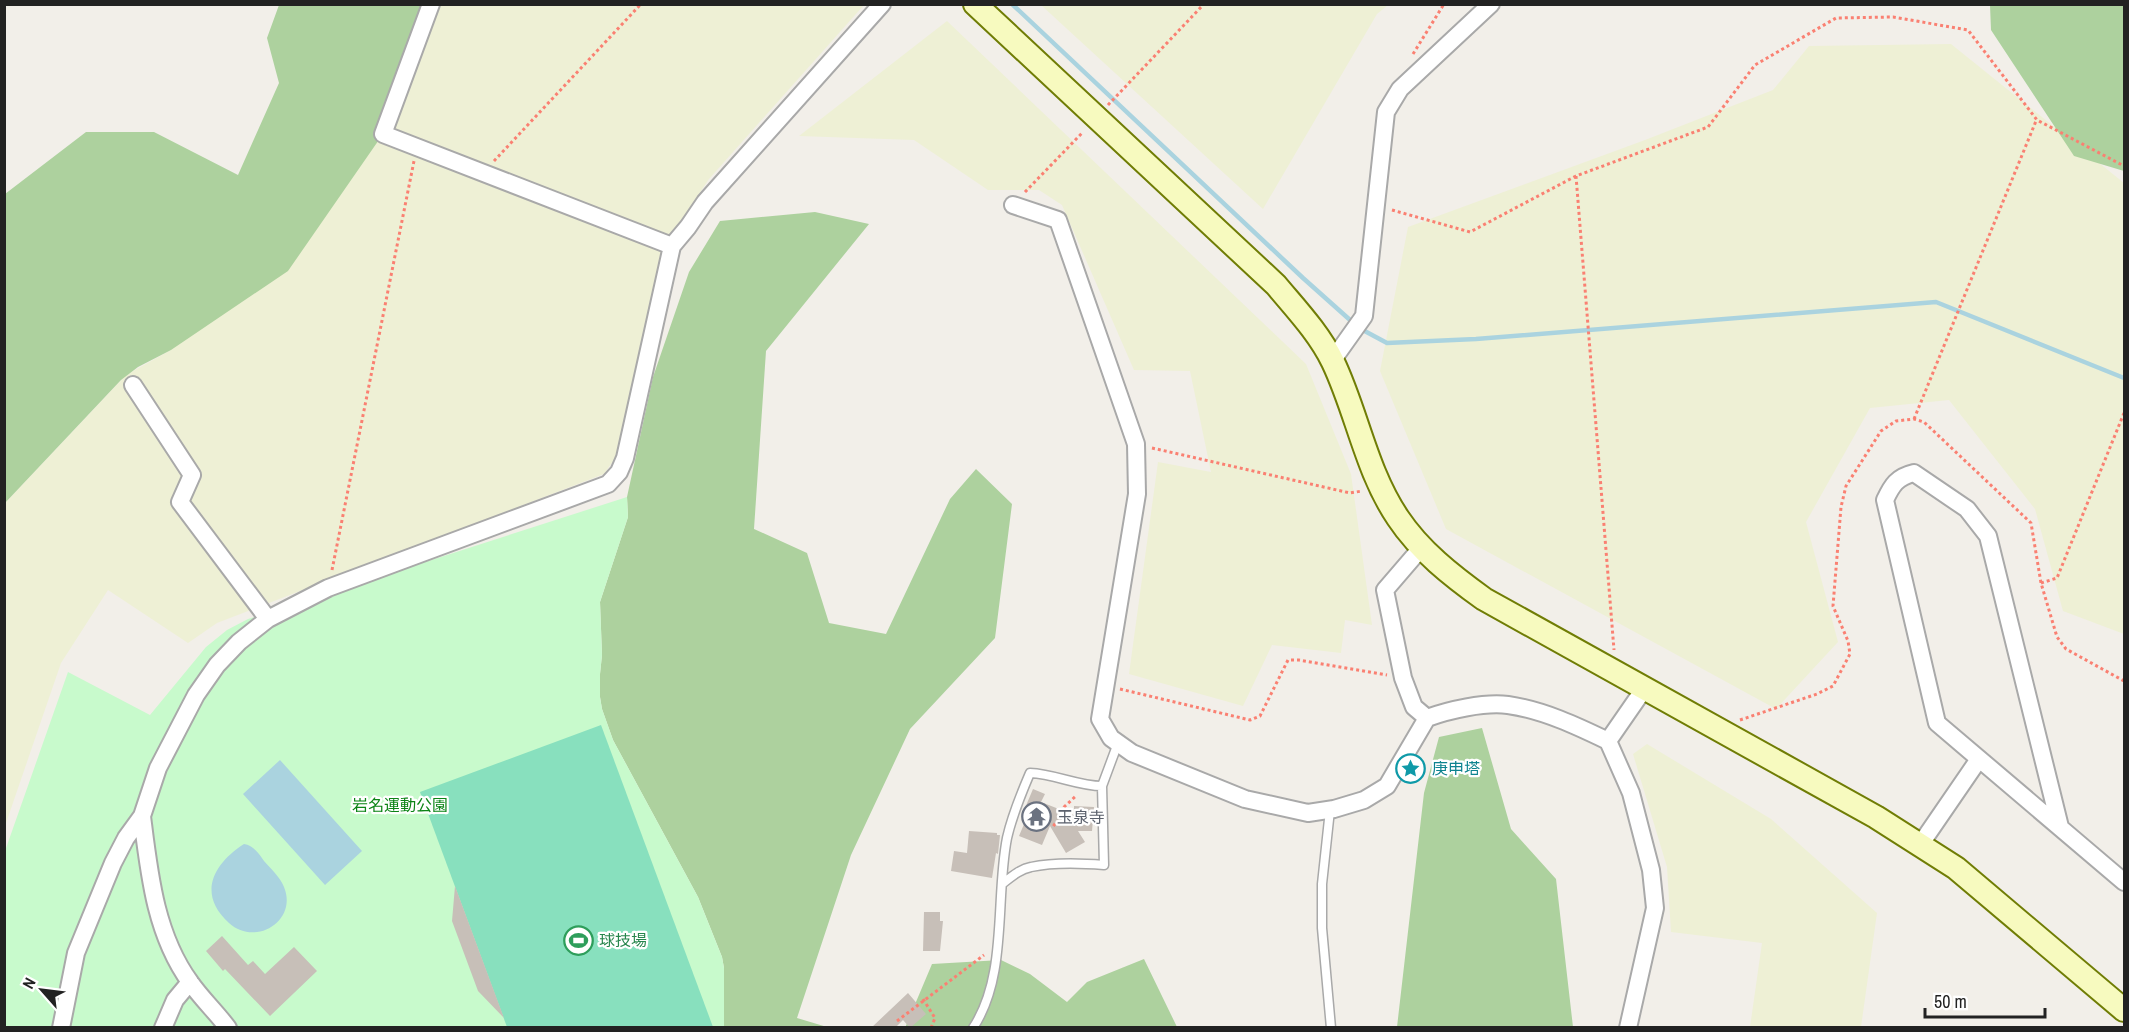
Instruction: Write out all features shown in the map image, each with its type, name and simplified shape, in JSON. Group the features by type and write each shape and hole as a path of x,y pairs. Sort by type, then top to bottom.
{"street":[{"path":"431,4 383,134 672,246"},
{"path":"61,1028 76,953 87,922 126,838 142,816 158,768 196,695 217,665 239,642 267,619 328,588 608,484 619,472 625,458 672,246 705,202 882,4"},
{"path":"975,4 1276,285 1306,321 1332,361 1381,487 1398,518 1447,572 1484,598 1876,817 1956,868 2124,1010"},
{"path":"1332,361 1364,316 1386,112 1400,89 1491,4"},
{"path":"1013,205 1058,220 1136,444 1137,494 1100,719 1111,738 1132,753 1245,799 1308,813 1330,810 1364,800 1387,786 1427,718 1452,709 1507,705 1545,714 1608,741 1631,794 1651,870 1655,908 1628,1028"},
{"path":"133,385 192,475 180,502 267,619"},
{"path":"2060,827 1988,536 1967,509 1914,473 1903,475 1892,484 1885,500 1937,723 2124,882"},
{"path":"1422,547 1385,590 1403,678 1414,707 1427,718"},
{"path":"1608,741 1644,689"},
{"path":"1920,845 1979,759"},
{"path":"142,816 148,869 157,911 180,966 190,982 228,1028"},
{"path":"163,1028 175,1000 190,982"}],"lane":[{"path":"1002,884 1030,867 1074,863 1104,865 1102,786 1118,743"},
{"path":"973,1028 981,1016 992,986 1007,838 1019,798 1030,773 1074,781 1088,786 1102,786"},
{"path":"1330,810 1323,884 1322,928 1331,1028"}],"path":[{"path":"483,174 640,4"},
{"path":"1412,55 1444,4"},
{"path":"1375,203 1398,213 1470,232 1576,176 1708,127 1755,65 1836,18 1893,17 1968,30 2037,120 2124,166"},
{"path":"1914,419 2037,120"},
{"path":"328,588 416,148"},
{"path":"1576,176 1614,649 1606,668"},
{"path":"2041,583 2057,578 2124,413"},
{"path":"1136,444 1350,493 1381,487"},
{"path":"1106,685 1250,720 1260,716 1288,660 1403,678"},
{"path":"1053,824 1056,826 1064,807 1088,786"},
{"path":"897,1021 923,999 980,959 997,942"},
{"path":"923,999 935,1018 931,1028"}],"green space":[{"path":"279,5 431,5 383,134 288,271 171,350 138,367 121,380 5,503 5,194 86,132 154,132 238,175 279,83 267,38"},
{"path":"431,5 864,5 709,179 662,249 616,457 604,474 217,623 188,643 108,590 61,663 5,826 5,503 126,375 171,350"},
{"path":"1041,5 1388,5 1377,14 1263,209"},
{"path":"1990,5 2124,5 2124,171 2074,156 1991,30"},
{"path":"947,21 1306,364 1351,474 1372,625 1345,620 1341,653 1272,645 1243,706 1129,674 1158,462 1211,472 1190,371 1134,370 1062,205 1039,190 988,190 914,140 799,136"},
{"path":"1951,44 2124,183 2124,634 2063,611 2035,509 1949,400 1870,408 1806,522 1838,642 1776,709 1446,529 1380,371 1408,227 1645,140 1773,90 1809,46"},
{"path":"815,212 869,224 766,351 754,529 807,553 829,623 886,634 950,499 976,469 1012,504 995,638 910,729 851,855 797,1018 827,1027 724,1027 722,957 698,897 613,740 602,709 600,602 628,517 627,497 653,377 689,272 720,221"},
{"name":"岩名運動公園","path":"627,497 628,517 600,602 602,709 613,740 698,897 722,957 724,1027 5,1028 5,851 68,672 150,715 206,647 227,630 248,619"},
{"name":"球技場","path":"601,725 713,1027 507,1027 420,792"},
{"path":"1482,728 1511,829 1556,879 1573,1027 1397,1027 1424,793 1439,737"},
{"path":"1647,744 1771,819 1877,913 1861,1027 1750,1027 1762,943 1671,932 1667,867 1633,754"},
{"path":"1144,959 1177,1027 905,1028 932,964 1001,960 1030,974 1067,1002 1087,982"}],"water":[{"path":"280,760 362,851 325,885 243,794"},
{"path":"244,844 255,850 278,876 287,899 280,920 272,927 262,931 239,930 219,912 213,901 213,880 217,870 233,852"}],"building":[{"path":"1033,789 1045,794 1041,802 1074,815 1074,806 1094,807 1092,831 1078,831 1085,842 1066,853 1050,826 1042,845 1019,836 1030,810 1025,808"},
{"path":"969,831 1000,835 992,878 951,871 954,851 967,853"},
{"path":"455,886 504,1018 478,991 452,921"},
{"path":"924,912 940,912 940,921 943,921 940,951 923,951"},
{"path":"222,936 248,965 253,961 265,974 294,947 317,971 270,1016 225,969 223,971 206,951"},
{"path":"908,993 926,1014 910,1028 903,1020 895,1028 871,1028"}],"waterway":[{"path":"1012,4 1303,278 1359,328 1387,343 1476,339 1936,302 2124,378"}],"place":[{"name":"庚申塔","path":"1411,768"},
{"name":"玉泉寺","path":"1036,817"},
{"name":"球技場","path":"578,940"}]}
